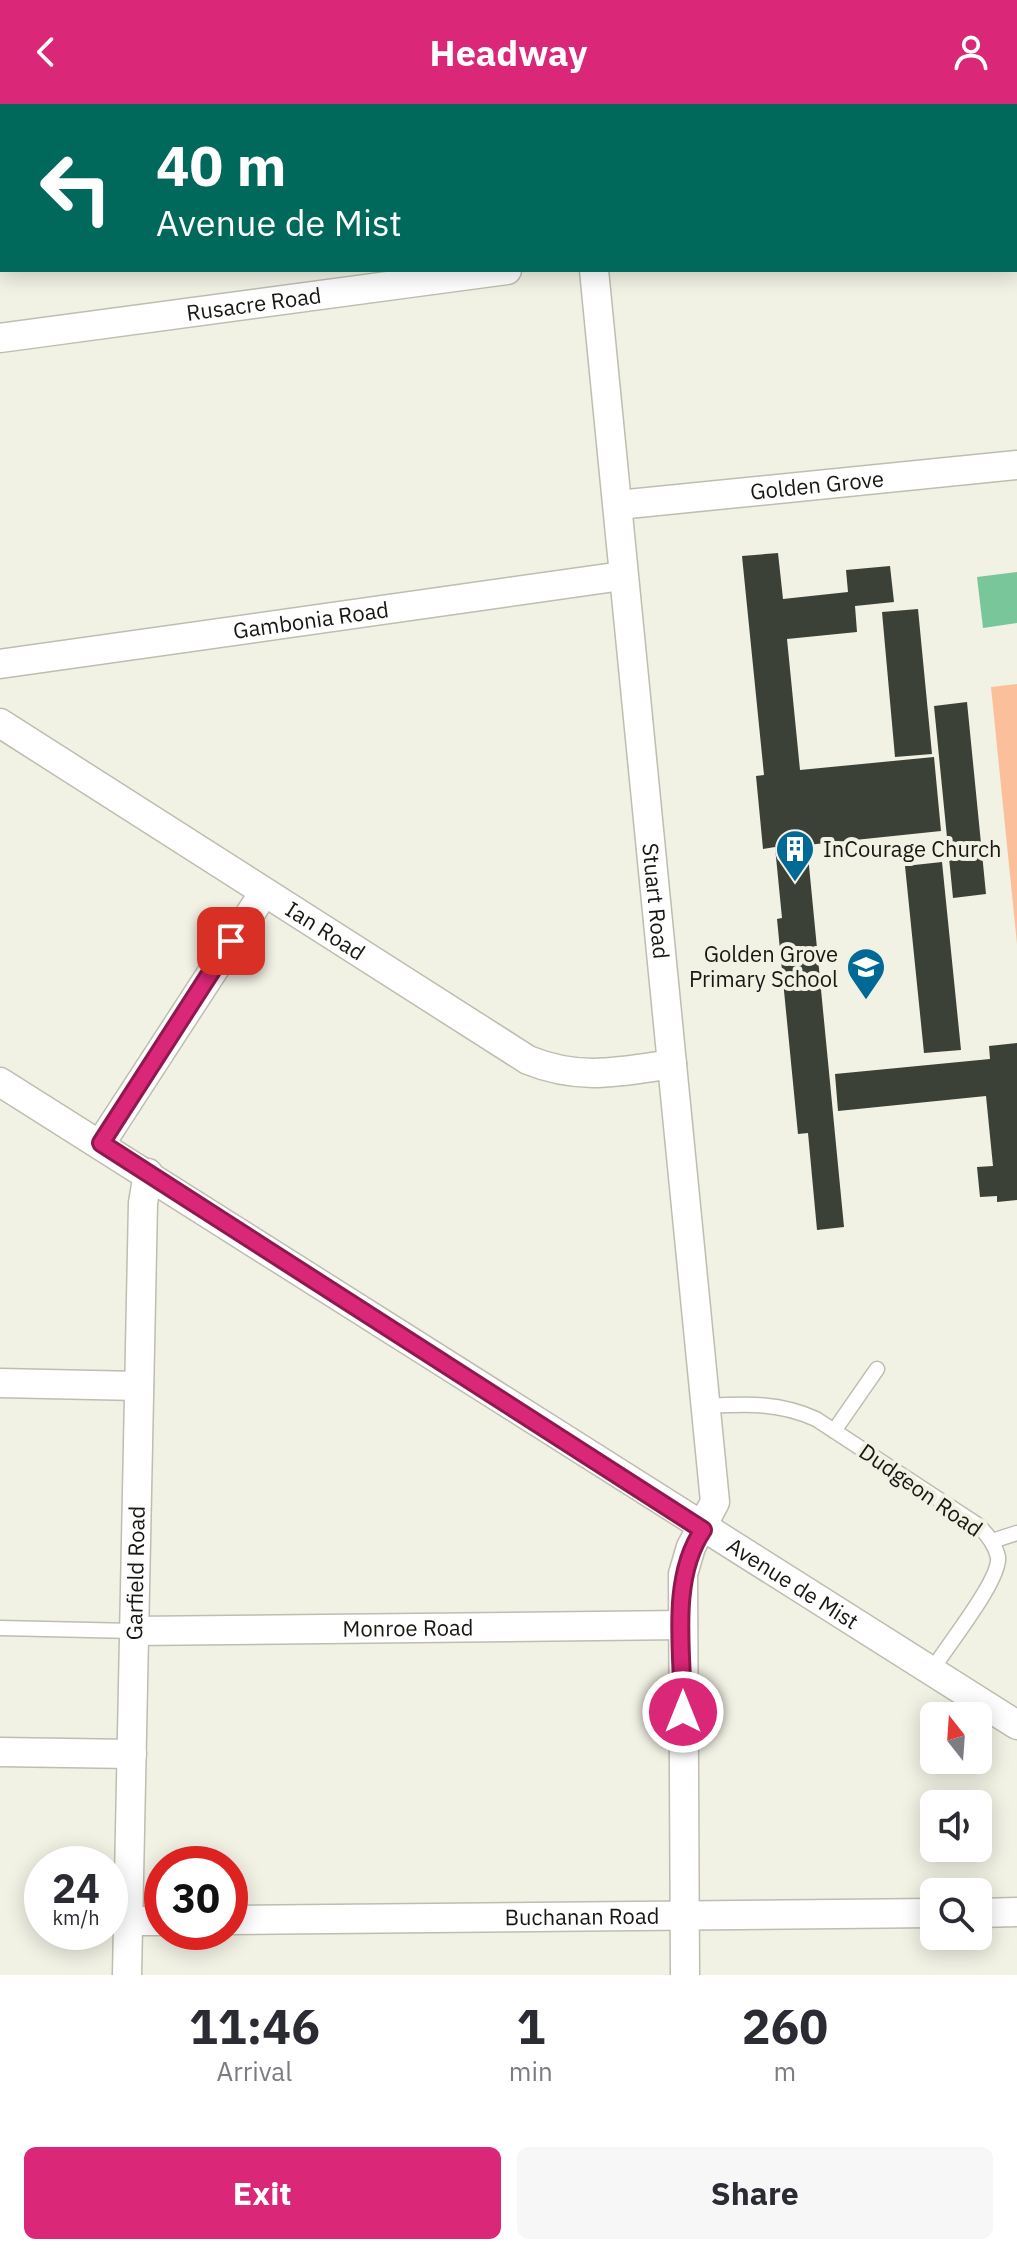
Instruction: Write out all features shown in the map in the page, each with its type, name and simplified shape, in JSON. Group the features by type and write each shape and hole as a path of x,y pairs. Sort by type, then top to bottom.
{"street":[{"name":"Rusacre Road","path":"0,338 492,272"},
{"name":"Stuart Road","path":"594,272 715,1502 703,1530 691,1547 683,1574 685,1975"},
{"name":"Golden Grove","path":"618,505 1017,465"},
{"name":"Gambonia Road","path":"0,664 622,576"},
{"name":"Ian Road","path":"0,723 263,894 528,1060 556,1071 583,1075 672,1064"},
{"path":"101,1143 263,894"},
{"name":"Avenue de Mist","path":"0,1082 101,1143 703,1530 1017,1725"},
{"name":"Garfield Road","path":"128,1921 143,1203 148,1173"},
{"path":"0,1383 139,1386"},
{"name":"Monroe Road","path":"134,1631 683,1625"},
{"path":"0,1752 132,1754"},
{"path":"992,1913 1017,1912"},
{"name":"Buchanan Road","path":"248,1920 920,1913"},
{"path":"128,1921 144,1921"},
{"name":"Garfield Road","path":"127,1950 127,1975"}],"lane":[{"path":"834,1431 877,1369"},
{"name":"Dudgeon Road","path":"707,1406 757,1403 789,1407 834,1431 978,1525 992,1541 998,1560 993,1579 931,1672"},
{"path":"992,1541 1017,1533"},
{"path":"0,1628 134,1631"}],"shaded area":[{"path":"1017,572 1017,623 983,628 977,577"},
{"path":"1017,684 1017,944 991,687"}],"building":[{"name":"InCourage Church","path":"778,553 783,599 848,592 846,570 890,566 894,602 855,606 857,632 787,639 800,770 934,757 941,831 807,845 844,1227 817,1230 808,1133 798,1134 777,919 782,918 775,847 763,849 756,776 764,775 742,556"},
{"path":"918,609 932,754 895,757 882,612"},
{"path":"967,702 986,894 953,898 934,706"},
{"path":"942,862 961,1050 924,1053 905,866"},
{"path":"1017,1043 1017,1200 997,1202 997,1196 980,1197 977,1167 993,1166 986,1096 838,1111 835,1074 990,1059 989,1046"}],"place":[{"name":"InCourage Church","path":"795,883"},
{"name":"Golden Grove Primary School","path":"866,1001"}],"route":[{"path":"231,941 101,1143 703,1530 691,1547 683,1574 683,1712"}]}
